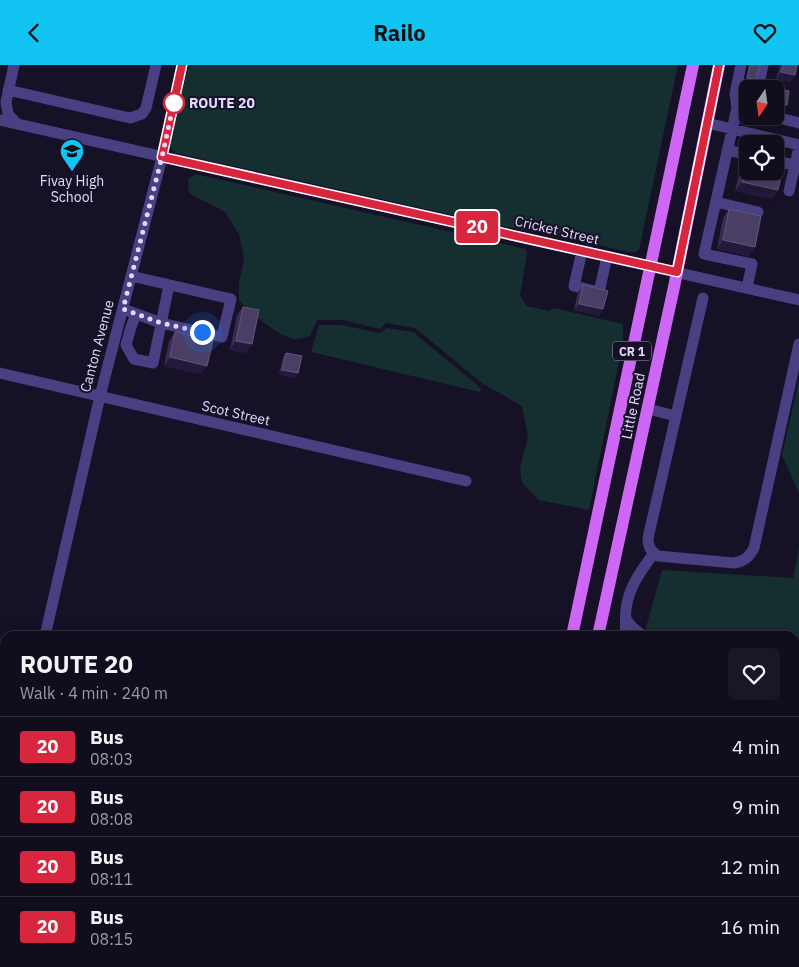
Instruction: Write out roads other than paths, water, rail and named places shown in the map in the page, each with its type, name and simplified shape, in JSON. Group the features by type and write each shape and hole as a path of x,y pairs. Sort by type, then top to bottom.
{"main road":[{"name":"Little Road","path":"573,631 693,65"},
{"name":"Little Road","path":"599,631 648,409 719,65"}],"street":[{"path":"14,65 6,102 8,114 17,123"},
{"path":"8,90 130,117 142,114 146,108 156,65"},
{"name":"Canton Avenue","path":"46,631 100,396 162,157 182,65"},
{"path":"739,104 734,94 741,65"},
{"path":"737,83 758,87 763,65"},
{"path":"739,116 732,129 704,254 752,264 747,288"},
{"path":"784,119 799,123"},
{"name":"Cricket Street","path":"0,120 799,300"},
{"path":"707,123 799,146 789,191"},
{"path":"727,150 739,153"},
{"path":"784,163 795,165"},
{"path":"716,202 758,212"},
{"path":"582,251 574,286 600,292 607,257"},
{"path":"123,309 161,323 222,337 231,299 131,276"},
{"path":"136,314 126,345 134,359 153,363 169,285"},
{"path":"703,298 648,538 648,545 658,555 734,563 741,562 750,556 754,548 799,344"},
{"name":"Scot Street","path":"0,373 466,481"},
{"path":"648,409 676,416"},
{"path":"625,631 627,599 630,589 654,553"},
{"path":"626,619 637,631"}],"place":[{"name":"ROUTE 20","path":"174,103"},
{"name":"Fivay High School","path":"72,172"}]}
